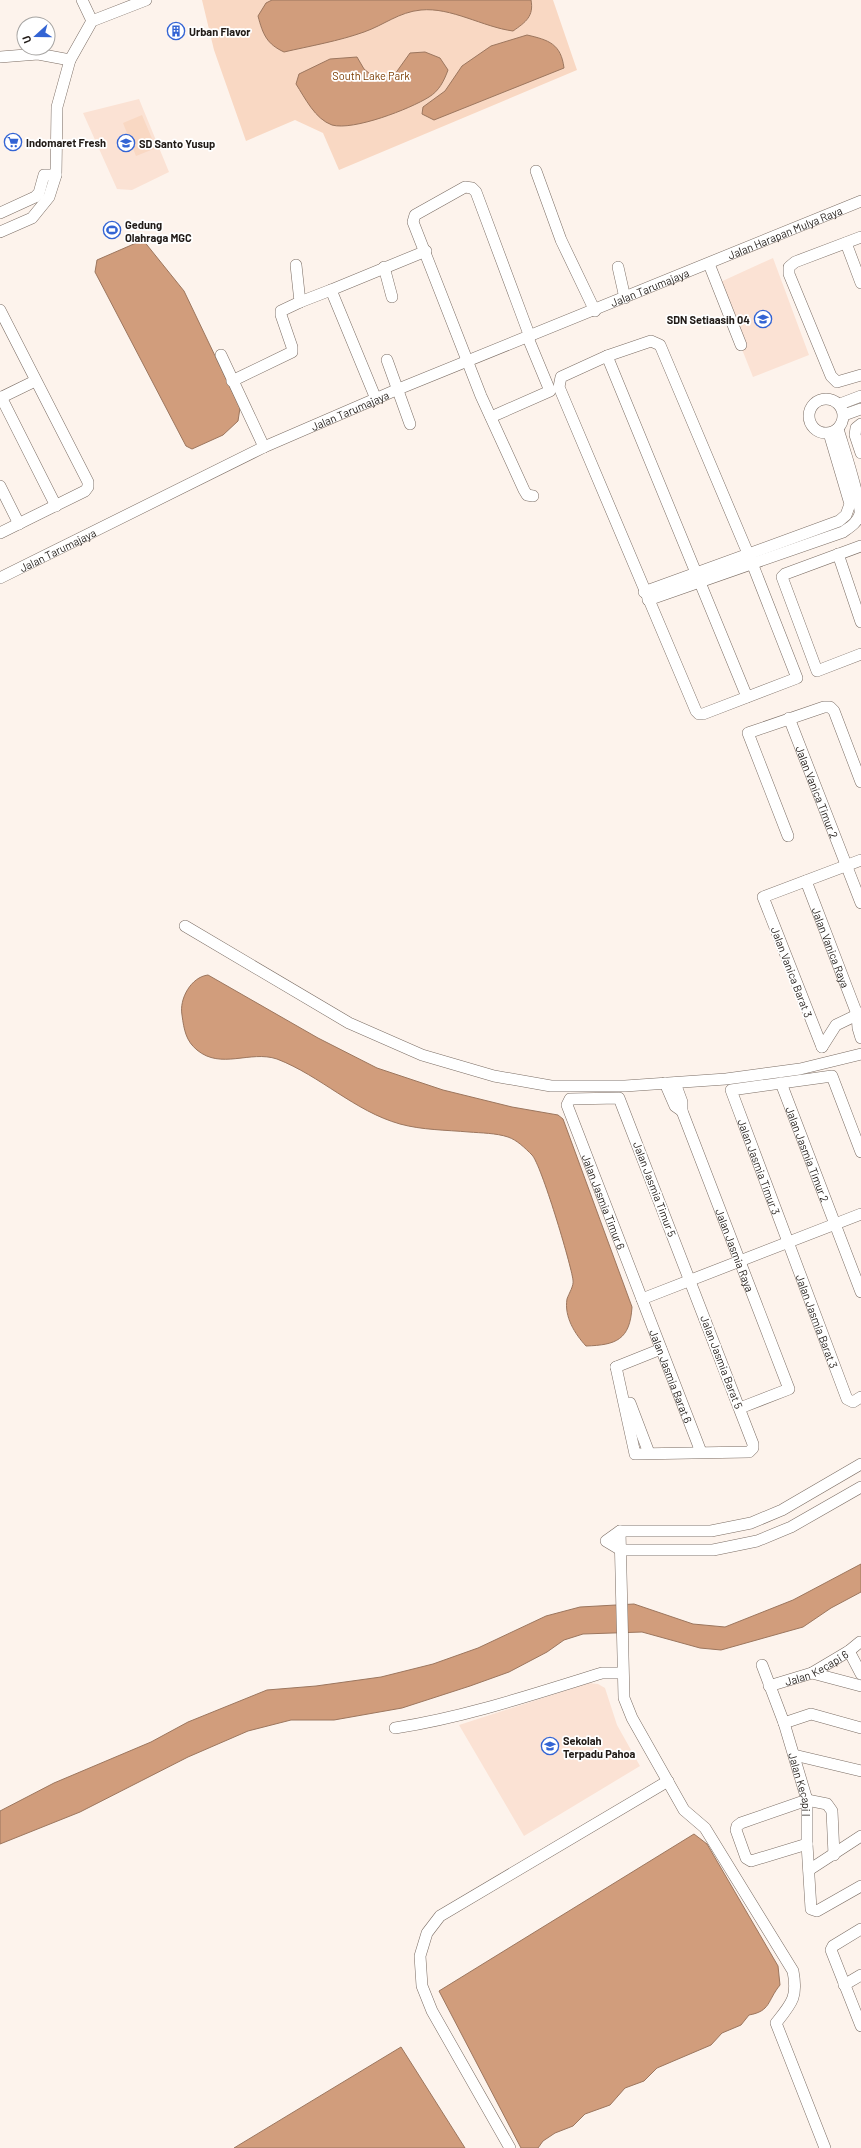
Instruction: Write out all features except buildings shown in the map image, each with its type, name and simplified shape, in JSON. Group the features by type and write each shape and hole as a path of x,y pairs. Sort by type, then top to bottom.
{"street":[{"path":"82,0 92,21"},
{"path":"0,232 32,218 49,198 56,175 57,107 70,60 92,21 146,0"},
{"path":"0,57 38,54 70,60"},
{"path":"536,171 561,240 594,309"},
{"path":"0,213 35,197 39,193 44,175 56,175"},
{"path":"491,417 550,391 476,192 472,188 465,187 415,215 413,222 426,250 491,417 524,490 527,494 533,496"},
{"name":"Jalan Harapan Mulya Raya","path":"709,264 861,201"},
{"path":"860,240 846,243 795,262 789,267 789,274 831,376 837,382 861,375"},
{"path":"846,243 861,283"},
{"path":"232,381 292,352 292,347 281,312 300,302 426,250"},
{"path":"709,264 741,345"},
{"name":"Jalan Tarumajaya","path":"0,578 262,442 375,396 395,386 594,309 625,294 709,264"},
{"path":"296,266 300,302"},
{"path":"384,267 392,297"},
{"path":"618,267 625,294"},
{"path":"331,290 375,396"},
{"path":"0,533 85,491 88,487 88,482 1,314"},
{"path":"651,341 660,345 750,559 797,678 703,714 696,711 646,596 559,387 561,377 607,356 651,341"},
{"path":"221,355 262,442"},
{"path":"607,356 747,697"},
{"path":"387,360 395,386 410,424"},
{"path":"35,381 1,398 56,506"},
{"path":"840,404 861,396"},
{"path":"834,431 817,431 809,422 809,410 817,400 829,398 840,404 844,416"},
{"path":"646,596 750,559 839,521 846,515 850,504 834,431 844,416 861,408"},
{"path":"861,424 856,428 854,435 861,453"},
{"path":"0,486 19,524"},
{"path":"861,545 785,574 782,577 817,671 861,654"},
{"path":"838,554 861,622"},
{"path":"788,836 748,733 789,718 824,707 830,707 834,711 861,782"},
{"name":"Jalan Vanica Timur 2","path":"789,718 861,903"},
{"path":"806,881 861,860"},
{"name":"Jalan Vanica Barat 3","path":"806,881 763,897 822,1047 836,1025 860,1016"},
{"name":"Jalan Vanica Raya","path":"806,881 860,1016 858,1028 861,1038"},
{"path":"185,926 349,1023 422,1055 494,1076 551,1086 625,1086 726,1079 800,1069 861,1054"},
{"path":"781,1083 832,1076 861,1152"},
{"name":"Jalan Jasmia Raya","path":"670,1083 675,1106 682,1111 789,1389 740,1408"},
{"name":"Jalan Jasmia Timur 3","path":"781,1083 731,1090 788,1242"},
{"name":"Jalan Jasmia Timur 2","path":"781,1083 861,1292"},
{"name":"Jalan Jasmia Timur 5","path":"567,1105 570,1100 619,1098 690,1280"},
{"name":"Jalan Jasmia Timur 6","path":"567,1105 642,1299"},
{"path":"642,1299 861,1214"},
{"name":"Jalan Jasmia Barat 3","path":"788,1242 847,1399 853,1402 861,1397"},
{"name":"Jalan Jasmia Barat 5","path":"690,1280 753,1444 753,1448 749,1452 701,1452"},
{"name":"Jalan Jasmia Barat 6","path":"642,1299 701,1452"},
{"path":"616,1367 661,1349"},
{"path":"616,1367 649,1454"},
{"path":"616,1367 635,1454 701,1452"},
{"path":"861,1464 789,1506 751,1522 711,1531 620,1531 606,1541 621,1550 713,1550 757,1541 791,1527 861,1487"},
{"path":"621,1550 622,1673 624,1698 632,1718 684,1810 705,1828 792,1971 796,1988 792,2004 776,2023 825,2148"},
{"name":"Jalan Kecapi 6","path":"769,1686 812,1673 860,1642"},
{"path":"849,1650 861,1674"},
{"name":"Jalan Kecapi I","path":"762,1665 784,1723 807,1800 806,1844 811,1909 817,1911 861,1886"},
{"path":"395,1728 428,1723 472,1713 602,1673 622,1673"},
{"path":"812,1673 861,1686"},
{"path":"784,1723 811,1714 861,1728"},
{"path":"794,1755 861,1771"},
{"path":"510,2148 432,2011 422,1986 420,1956 427,1933 440,1916 668,1781"},
{"path":"806,1844 751,1861 746,1858 736,1830 737,1826 741,1824 807,1800 828,1804 832,1811 834,1855"},
{"path":"809,1870 861,1836"},
{"path":"861,1929 831,1948 861,2026"},
{"path":"844,1985 861,1975"}],"shaded area":[{"path":"272,0 531,0 532,6 528,18 522,25 513,31 490,26 444,11 421,10 406,13 371,29 335,41 284,52 273,46 266,38 258,16 266,3"},
{"path":"527,35 553,44 560,53 564,68 434,120 422,114 423,107 445,91 462,66 491,46"},
{"path":"425,52 440,58 448,70 438,89 433,95 420,102 395,113 367,122 341,126 332,125 326,122 311,108 296,84 299,74 330,59 357,57 364,69 375,78 395,74 410,53"},
{"name":"SD Santo Yusup","path":"139,99 169,172 132,190 117,189 83,113"},
{"path":"143,240 184,291 240,408 238,421 223,435 192,449 186,446 95,272 97,260"},
{"name":"SDN Setiaasih 04","path":"773,258 809,355 753,377 716,284"},
{"path":"208,975 318,1038 377,1068 443,1090 512,1107 558,1115 563,1119 632,1307 631,1318 624,1334 613,1342 586,1346 574,1331 567,1312 567,1299 573,1282 567,1255 542,1176 532,1155 524,1147 511,1138 499,1135 417,1128 383,1118 352,1102 308,1074 277,1059 256,1057 216,1059 206,1056 193,1047 186,1035 182,1015 182,1002 192,984 196,980"},
{"path":"861,1564 861,1592 831,1608 803,1627 721,1650 700,1648 642,1632 583,1634 564,1640 547,1652 509,1672 402,1708 334,1720 291,1720 248,1731 188,1757 80,1812 0,1844 0,1811 54,1783 151,1742 188,1722 267,1690 316,1686 381,1677 433,1664 478,1648 546,1616 580,1607 634,1604 693,1624 725,1627 793,1600"},
{"name":"Sekolah Terpadu Pahoa","path":"589,1683 598,1684 605,1688 617,1725 640,1766 524,1836 459,1725"},
{"path":"694,1834 707,1844 778,1966 780,1985 765,2008 749,2015 741,2025 722,2033 711,2045 657,2068 644,2081 625,2088 610,2105 585,2114 573,2126 555,2133 543,2141 538,2148 521,2148 439,1991"},
{"path":"401,2047 465,2148 234,2148"}],"green space":[{"name":"South Lake Park","path":"202,0 553,0 577,70 339,170 323,133 295,120 246,141 214,50"},
{"path":"142,115 156,148 136,156 123,123"}],"place":[{"name":"Urban Flavor","path":"176,31"},
{"name":"Indomaret Fresh","path":"13,142"},
{"name":"SD Santo Yusup","path":"126,143"},
{"name":"Gedung Olahraga MGC","path":"112,230"},
{"name":"SDN Setiaasih 04","path":"763,319"},
{"name":"Sekolah Terpadu Pahoa","path":"550,1746"}]}
